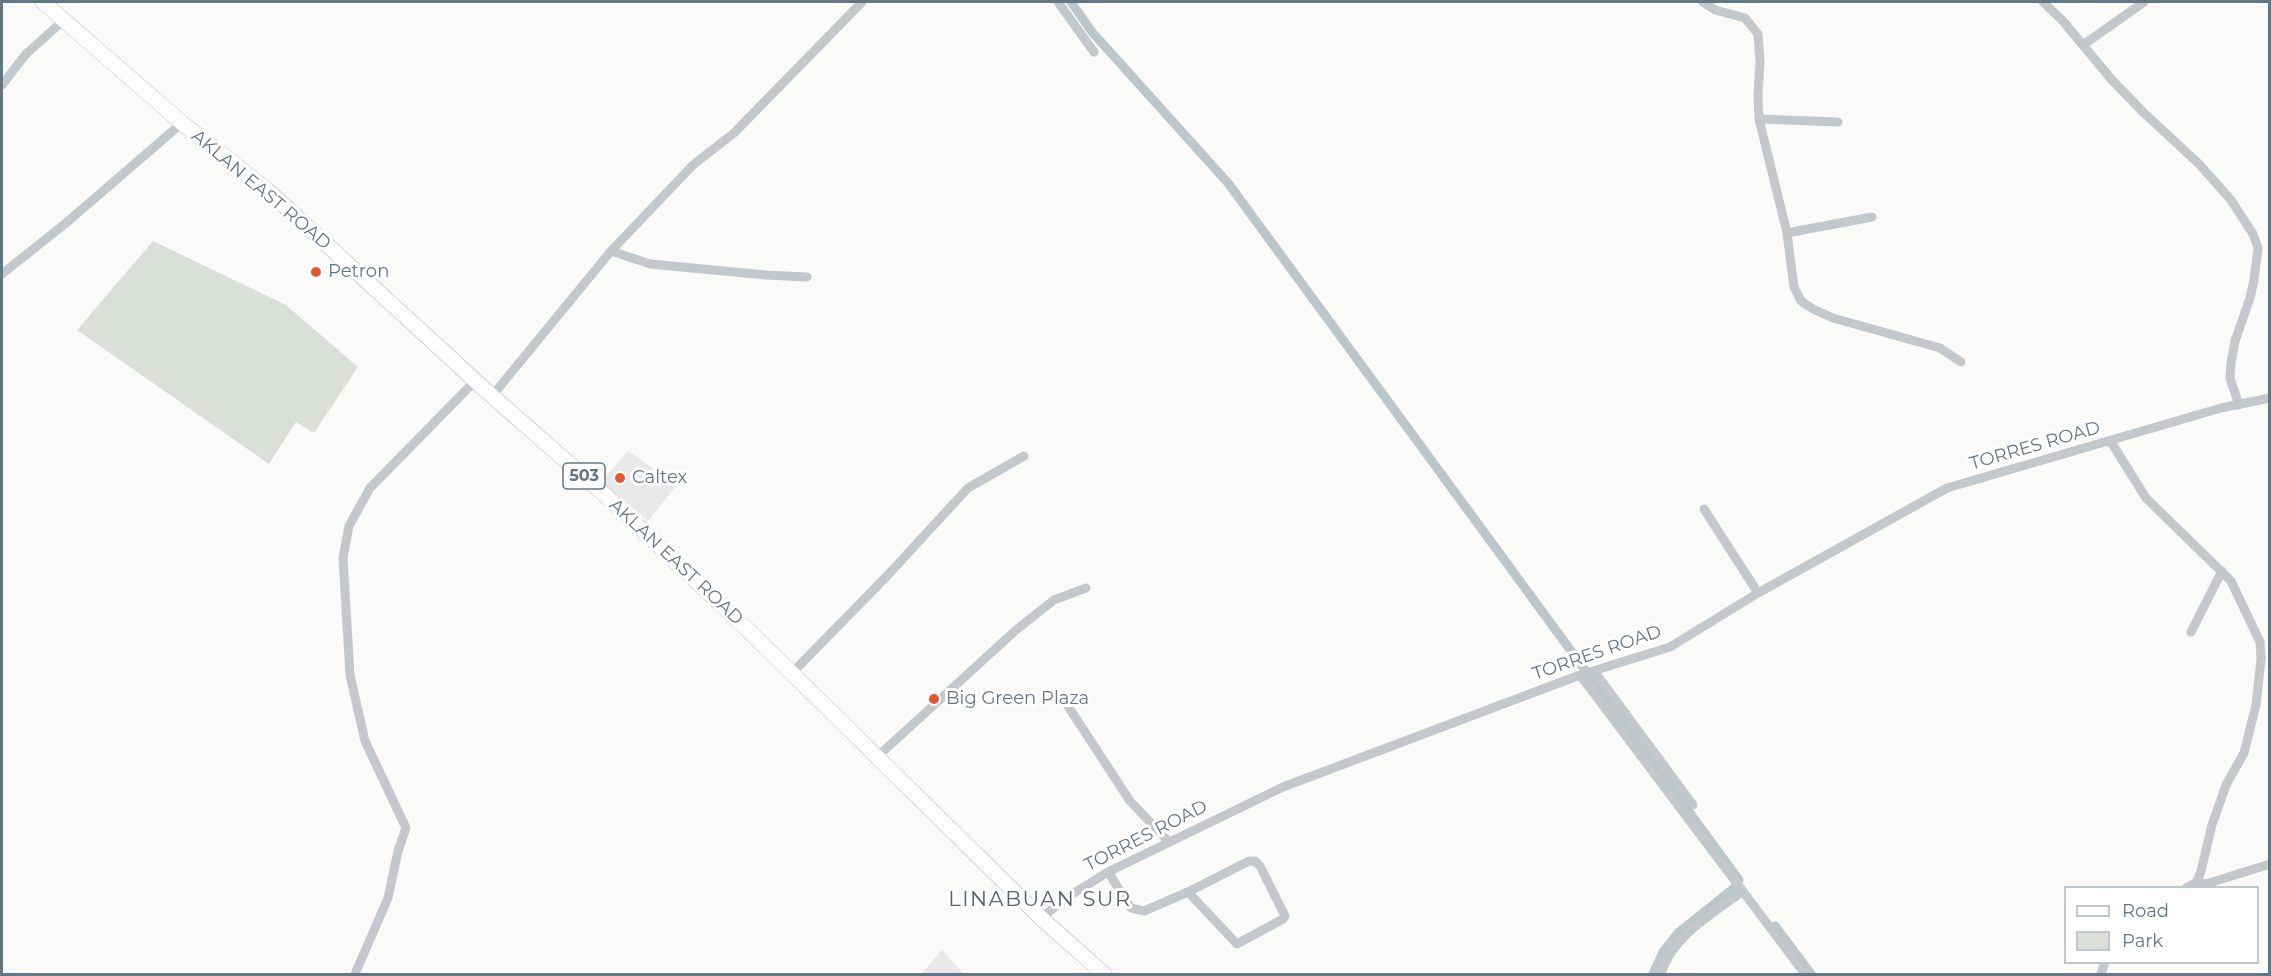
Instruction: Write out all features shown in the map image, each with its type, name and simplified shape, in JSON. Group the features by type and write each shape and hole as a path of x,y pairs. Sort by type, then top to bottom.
{"main road":[{"name":"AKLAN EAST ROAD","path":"43,2 182,123 266,189 475,381 605,495 878,756 1041,918 1104,975"}],"street":[{"path":"492,396 611,251 693,165 734,133 862,2"},
{"path":"1058,2 1094,52"},
{"path":"1703,2 1715,9 1745,18 1758,34 1759,119 1787,233 1794,287 1801,301 1833,318 1873,327 1940,348 1961,362"},
{"path":"2043,2 2143,112 2199,164 2231,200 2253,234 2258,248 2254,280 2235,341 2231,363 2230,378 2239,405"},
{"path":"2052,10 2058,2"},
{"path":"2083,45 2144,2"},
{"path":"2,85 26,54 64,20"},
{"path":"1759,119 1838,122"},
{"path":"2,274 66,223 182,123"},
{"path":"1787,233 1872,217"},
{"path":"611,251 650,264 807,277"},
{"path":"355,975 388,898 398,851 406,828 365,741 350,675 343,558 349,526 370,488 475,381"},
{"name":"TORRES ROAD","path":"1041,918 1066,898 1108,872 1283,787 1588,673 1670,647 1758,593 1947,488 2111,442 2221,408 2270,398"},
{"path":"2111,442 2146,498 2231,581 2260,642 2262,659 2256,705 2244,753 2226,785 2212,825 2197,882"},
{"path":"792,673 886,578 968,488 1024,456"},
{"path":"1704,509 1758,593"},
{"path":"2191,632 2222,571"},
{"path":"878,756 1016,630 1054,600 1086,588"},
{"path":"1588,673 1693,805"},
{"path":"1588,673 1805,975"},
{"path":"1062,697 1130,801 1169,842"},
{"path":"1108,872 1131,908 1144,911 1249,861 1255,861 1260,866 1285,915 1283,919 1237,944 1188,892"},
{"path":"2190,886 2197,882 2206,884 2270,864"},
{"path":"1661,975 1673,950 1684,938 1743,891"}],"shaded area":[{"path":"628,451 677,485 648,521 601,482"},
{"path":"942,950 964,974 921,974"}],"green space":[{"path":"153,241 286,305 358,367 314,433 296,422 269,464 77,330"}],"waterway":[{"path":"1071,2 1092,32 1228,183 1739,880"},
{"path":"1653,974 1663,952 1678,933 1734,888"},
{"path":"1775,926 1811,974"}],"place":[{"name":"Petron","path":"316,272"},
{"name":"Caltex","path":"620,478"},
{"name":"Big Green Plaza","path":"934,699"}],"district":[{"name":"LINABUAN SUR","path":"1040,900"}]}
